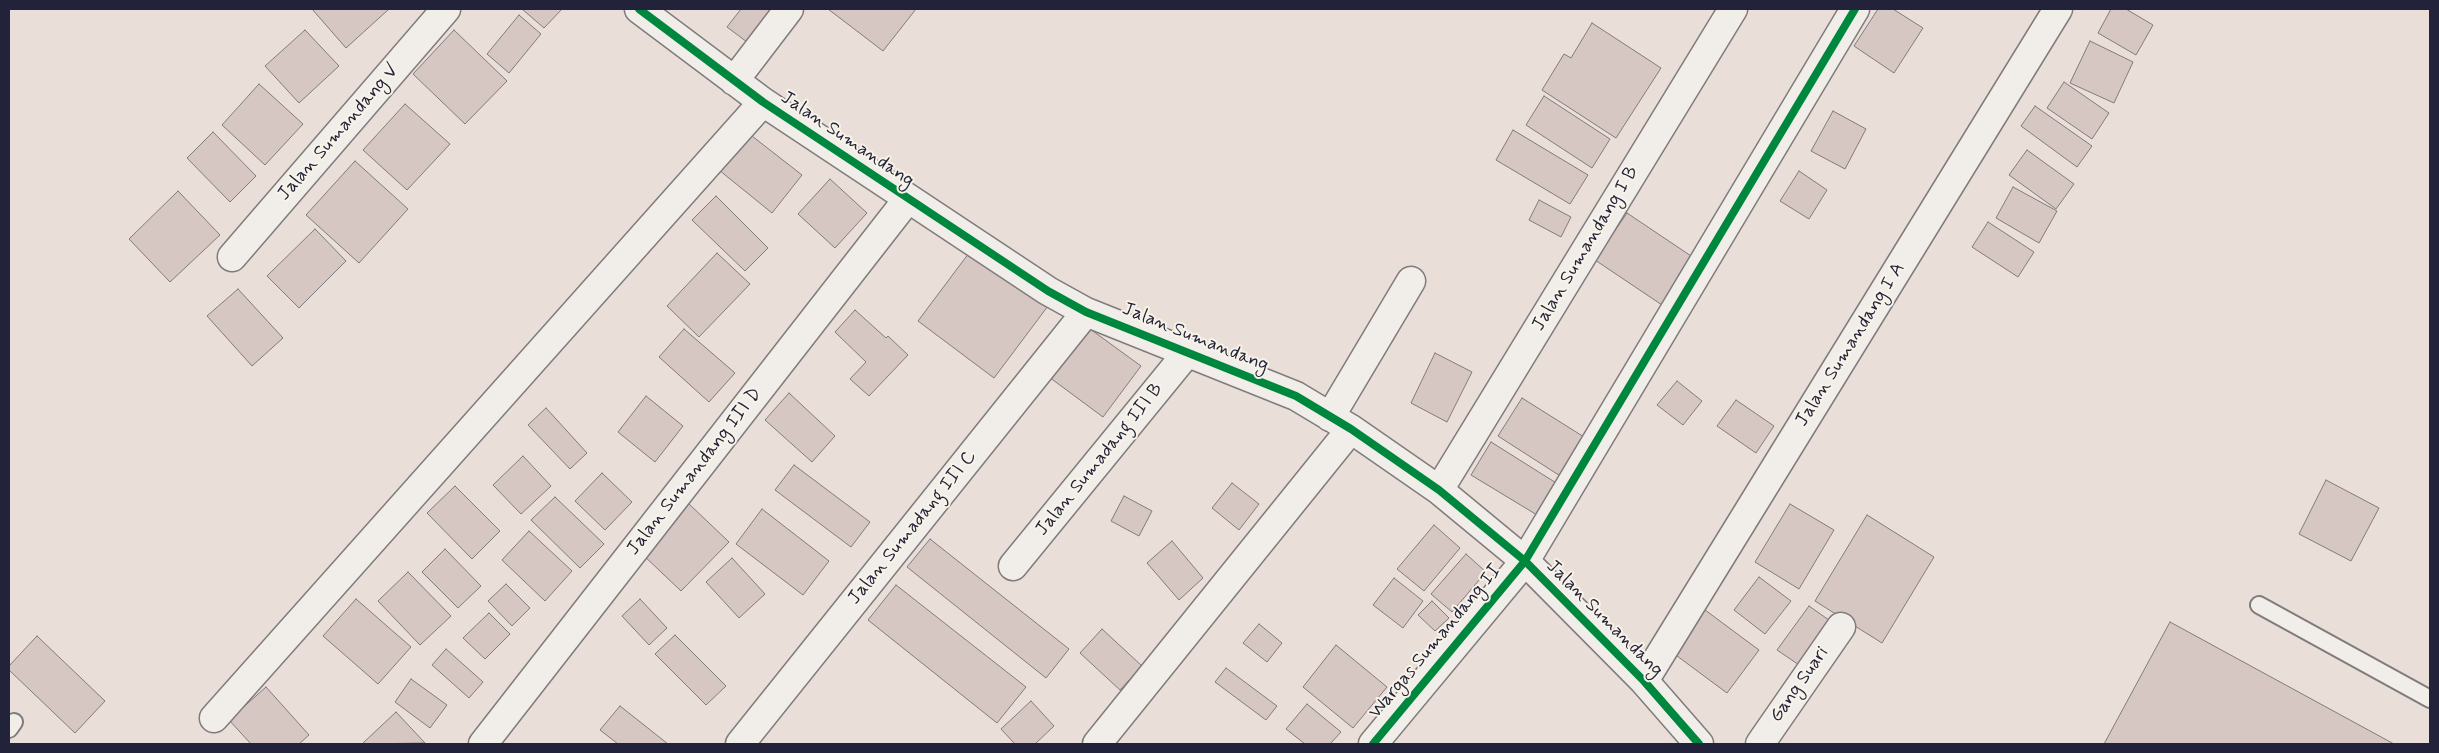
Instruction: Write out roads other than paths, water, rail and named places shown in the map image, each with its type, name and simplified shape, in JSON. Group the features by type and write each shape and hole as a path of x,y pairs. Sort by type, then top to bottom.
{"street":[{"name":"Jalan Sumandang V","path":"232,257 446,9"},
{"name":"Jalan Sumandang","path":"639,9 762,102 825,142 907,200 1048,291 1086,312 1296,396 1341,423 1439,490 1524,561 1644,681 1699,744"},
{"path":"734,81 789,9"},
{"name":"Jalan Sumandang I B","path":"1439,490 1733,9"},
{"name":"Wargas Sumandang II","path":"1373,744 1524,561 1855,9"},
{"name":"Jalan Sumandang I A","path":"1644,681 2058,9"},
{"path":"214,718 762,102"},
{"name":"Jalan Sumandang III D","path":"483,744 907,200"},
{"path":"1096,744 1341,423 1411,281"},
{"name":"Jalan Sumadang III C","path":"740,744 1086,312"},
{"name":"Jalan Sumadang III B","path":"1013,566 1187,353"},
{"name":"Gang Suari","path":"1760,744 1841,627"}],"lane":[{"path":"2259,605 2430,699"}]}
